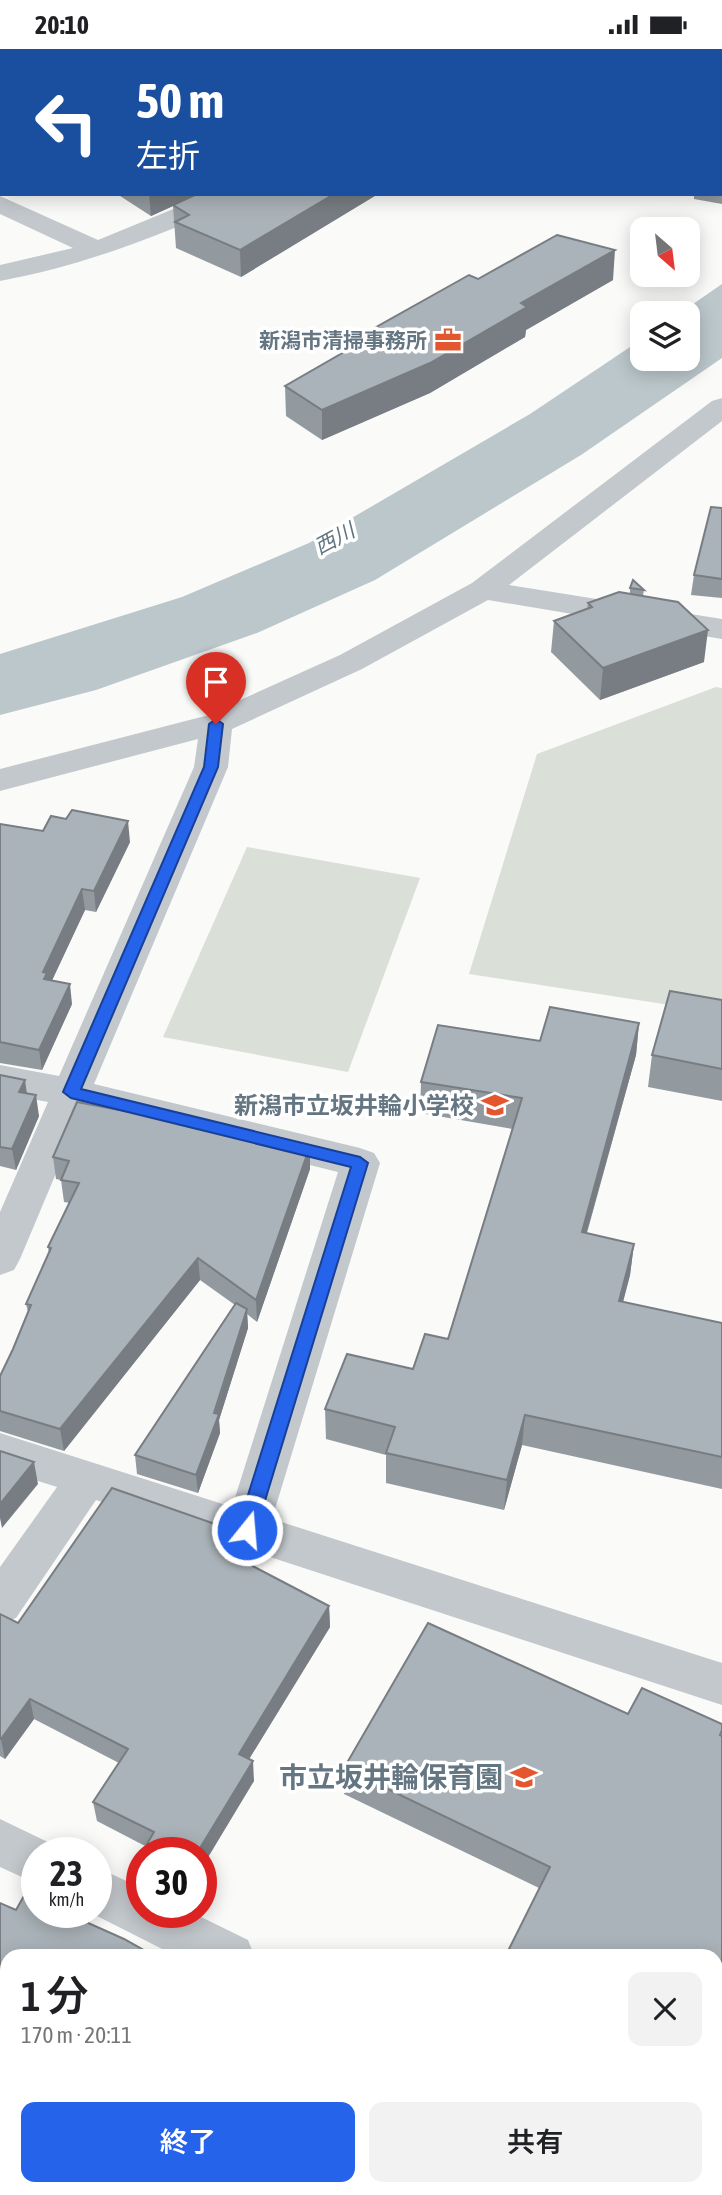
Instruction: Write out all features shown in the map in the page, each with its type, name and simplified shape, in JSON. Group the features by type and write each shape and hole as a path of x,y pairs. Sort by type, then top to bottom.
{"street":[{"path":"0,273 135,238 228,196"},
{"path":"0,204 97,249"},
{"path":"0,780 216,724 351,662 483,590 722,407"},
{"path":"483,590 722,629"},
{"path":"0,1259 211,767 216,724"},
{"path":"0,1079 71,1092 360,1163 247,1530"},
{"path":"0,1451 722,1684"},
{"path":"0,1604 86,1480"},
{"path":"0,1842 21,1853"},
{"path":"172,1928 214,1949"}],"shaded area":[{"path":"716,687 722,688 722,1013 469,974 537,754"},
{"path":"247,847 420,878 348,1072 163,1037"}],"water":[{"name":"西川","path":"722,284 722,358 581,455 375,580 257,633 96,690 0,715 0,654 182,597 309,543 530,414 630,347 630,371 700,371 700,301 697,301"}],"building":[{"path":"193,196 331,196 240,250 175,222 189,215 173,205"},
{"path":"557,235 615,250 521,303 527,307 430,363 322,410 285,386 377,333 371,330 469,275 478,279"},
{"path":"711,507 722,508 722,579 694,575"},
{"path":"633,580 644,590 630,588"},
{"path":"619,592 678,602 708,630 603,668 554,621 592,607 588,603"},
{"path":"72,810 128,821 94,891 82,889 43,972 47,973 44,979 70,984 39,1050 0,1042 0,824 43,831 51,816 66,819"},
{"path":"670,991 722,1000 722,1069 652,1055"},
{"path":"550,1007 639,1023 582,1232 634,1244 619,1301 722,1323 722,1457 525,1415 507,1480 386,1453 395,1427 325,1409 347,1354 413,1369 425,1334 448,1339 522,1098 421,1082 438,1025 540,1041"},
{"path":"0,1075 25,1080 19,1092 36,1095 12,1149 0,1147"},
{"path":"77,1102 310,1146 256,1300 198,1258 60,1429 0,1411 0,1376 31,1305 26,1304 51,1248 48,1247 79,1183 61,1180 69,1161 53,1157"},
{"path":"236,1303 247,1309 214,1413 219,1414 196,1475 135,1455"},
{"path":"0,1451 34,1462 0,1504"},
{"path":"112,1488 235,1531 222,1550 329,1606 239,1754 253,1761 207,1837 151,1837 154,1832 93,1802 128,1749 30,1699 0,1739 0,1614 18,1623"},
{"path":"428,1623 628,1714 642,1688 722,1724 722,1949 509,1949 550,1867 344,1768"},
{"path":"21,1901 21,1928 99,1928 142,1949 0,1949 0,1903 16,1910"}],"place":[{"name":"新潟市清掃事務所","path":"448,340"},
{"name":"新潟市立坂井輪小学校","path":"495,1105"},
{"name":"市立坂井輪保育園","path":"524,1777"}],"route":[{"path":"216,724 211,767 71,1092 360,1163 247,1530"}]}
